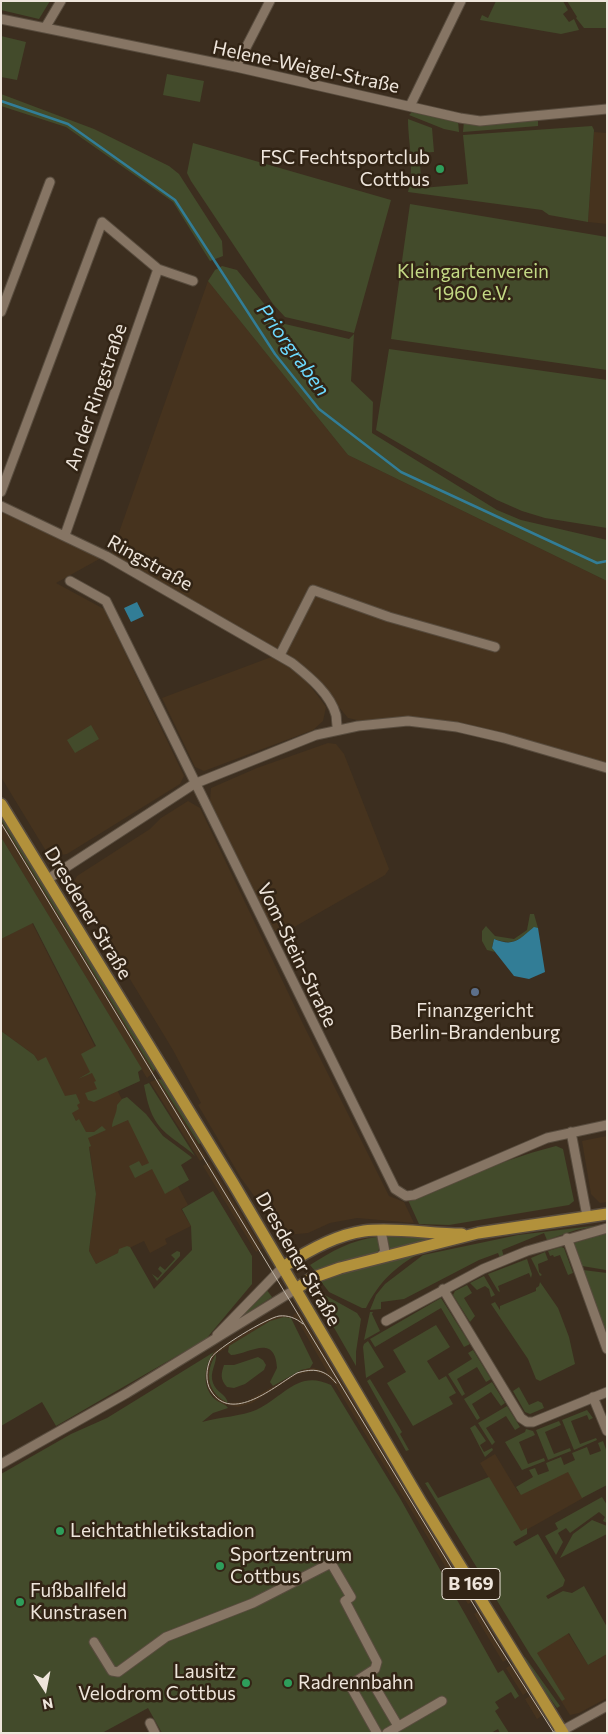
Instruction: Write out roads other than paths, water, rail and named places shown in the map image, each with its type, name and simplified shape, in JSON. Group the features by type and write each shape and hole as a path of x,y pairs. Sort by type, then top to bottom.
{"main road":[{"name":"Dresdener Straße","path":"1,804 283,1267 421,1502 561,1732"},
{"path":"296,1289 312,1278 379,1258 478,1233 607,1214"},
{"path":"283,1267 335,1239 359,1232 478,1233"}],"street":[{"path":"45,28 61,1"},
{"path":"236,67 270,1"},
{"path":"410,106 461,1"},
{"name":"Helene-Weigel-Straße","path":"1,19 236,67 480,121 607,110"},
{"path":"1,312 50,182"},
{"path":"1,492 102,222 158,269 193,281"},
{"name":"An der Ringstraße","path":"65,535 158,269"},
{"name":"Ringstraße","path":"1,506 65,535 115,561 280,655 317,685 336,717 341,730"},
{"name":"Vom-Stein-Straße","path":"70,581 106,601 194,784 395,1188 406,1196 414,1195 547,1138 607,1125"},
{"path":"280,655 313,590 389,617 495,647"},
{"path":"48,879 194,784 316,735 341,730 408,721 457,727 504,738 607,768"},
{"path":"570,1132 587,1216"},
{"path":"386,1321 443,1289 527,1251 607,1228"},
{"path":"379,1258 385,1252 381,1231"},
{"path":"567,1238 607,1349"},
{"path":"207,1345 283,1267"},
{"path":"1,1464 120,1398 296,1289"},
{"path":"443,1289 521,1418 527,1422 533,1422 607,1392"},
{"path":"593,1397 607,1431"},
{"path":"94,1642 112,1671 118,1672 166,1637 253,1603 331,1563 351,1597 345,1601 377,1662 375,1669 368,1675 350,1685 377,1733"},
{"path":"368,1675 398,1726"},
{"path":"387,1733 442,1701"},
{"path":"561,1732 607,1706"},
{"path":"150,1723 156,1733"}],"water":[{"path":"137,602 144,616 131,622 124,608"},
{"path":"534,927 538,928 545,972 529,979 514,976 492,948 494,939 506,942 516,941"}],"waterway":[{"name":"Priorgraben","path":"1,101 68,124 175,200 275,354 319,409 401,472 597,563 607,561"}],"tram line":[{"path":"1,823 495,1640 554,1733"},
{"path":"303,1324 292,1317 279,1316 254,1328 215,1353 208,1366 207,1375 211,1391 220,1400 230,1404 242,1403 266,1393 297,1373 308,1370 323,1372 336,1383"}],"place":[{"name":"FSC Fechtsportclub Cottbus","path":"440,169"},
{"name":"Finanzgericht Berlin-Brandenburg","path":"475,992"},
{"name":"Leichtathletikstadion","path":"60,1531"},
{"name":"Sportzentrum Cottbus","path":"220,1566"},
{"name":"Fußballfeld Kunstrasen","path":"20,1602"},
{"name":"Lausitz Velodrom Cottbus","path":"246,1683"},
{"name":"Radrennbahn","path":"288,1683"}],"park label":[{"name":"Kleingartenverein 1960 e.V.","path":"473,283"}]}
